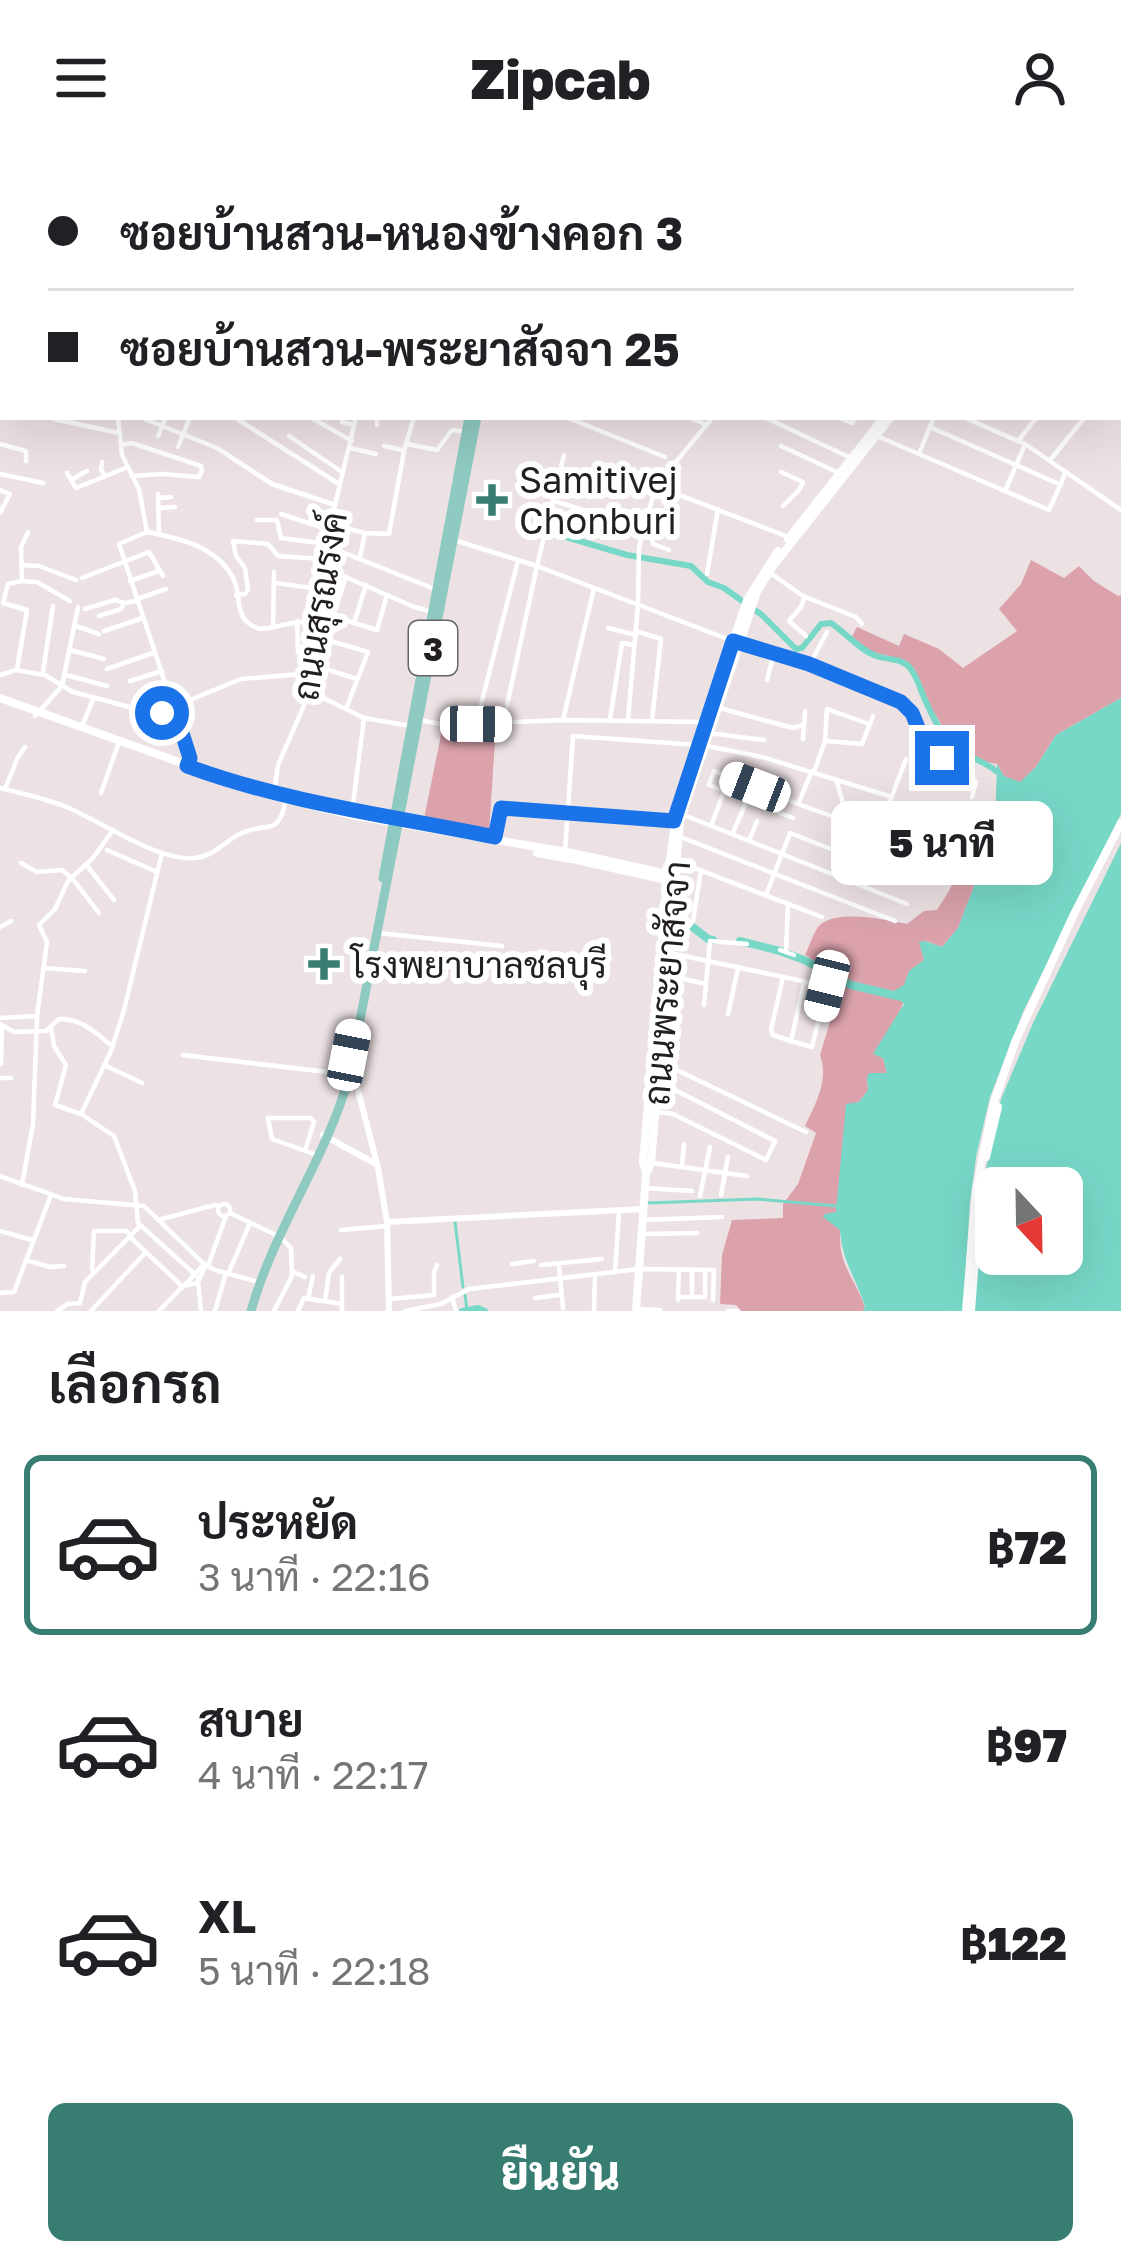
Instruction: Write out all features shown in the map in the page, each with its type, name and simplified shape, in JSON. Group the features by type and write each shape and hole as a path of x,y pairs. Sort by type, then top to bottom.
{"main road":[{"name":"3","path":"415,723 472,420"},
{"name":"3","path":"348,1070 454,540 473,420"},
{"name":"ถนนพระยาสัจจา","path":"747,606 881,420"},
{"name":"ถนนพระยาสัจจา","path":"636,1310 678,818 747,606 768,564 877,436 882,420"},
{"path":"0,701 285,803 355,812"},
{"path":"36,714 253,789 356,816 569,854"},
{"name":"ถนนพระยาสัจจา","path":"664,953 678,818 701,745"},
{"path":"221,780 396,822 569,854"},
{"name":"3","path":"279,1235 326,1136 348,1070 379,933 396,822"},
{"path":"396,822 495,837 670,878"},
{"path":"969,1311 976,1189 994,1102 1015,1042 1121,823"},
{"path":"969,1311 981,1190 1007,1074 1121,832"},
{"name":"ถนนพระยาสัจจา","path":"647,1162 656,1061"},
{"name":"3","path":"279,1235 309,1152 326,1136"},
{"path":"248,1311 255,1282 279,1235"},
{"path":"248,1311 279,1235"}],"street":[{"path":"63,420 118,433"},
{"path":"118,420 147,532"},
{"path":"147,420 217,448 272,484 334,505"},
{"path":"158,436 164,420"},
{"path":"178,447 189,420"},
{"path":"239,420 339,484"},
{"path":"314,420 351,445 376,454"},
{"path":"342,420 350,424"},
{"name":"ถนนสุรณรงค์","path":"274,793 278,765 310,692 315,611 355,420"},
{"path":"281,514 330,527 389,534 413,420"},
{"path":"573,420 665,458"},
{"path":"697,420 707,424"},
{"path":"628,720 642,535 656,486 710,420"},
{"path":"770,420 851,458"},
{"path":"919,454 933,420"},
{"path":"970,420 1025,444 1121,510"},
{"path":"1017,441 1034,420"},
{"path":"1050,460 1083,420"},
{"path":"930,427 1061,485"},
{"path":"384,446 437,450 452,430 467,432"},
{"path":"289,436 342,472"},
{"path":"877,436 1049,510 1066,472"},
{"path":"121,445 132,443 201,466 202,475 132,476"},
{"path":"0,444 26,451 26,461"},
{"path":"1005,491 1025,444"},
{"path":"781,446 839,473"},
{"path":"503,724 564,455"},
{"path":"102,462 105,476"},
{"path":"87,471 69,476 76,488 128,467"},
{"path":"781,472 803,482 783,504"},
{"path":"0,474 43,483"},
{"path":"656,486 791,539"},
{"path":"0,490 10,494 0,513"},
{"path":"159,534 158,496 171,497"},
{"path":"554,501 623,522"},
{"path":"159,508 175,507"},
{"path":"707,574 718,509"},
{"path":"257,520 278,521 280,538 327,545 437,590"},
{"path":"187,766 190,758 119,544 147,532 196,544 214,555 233,578 240,614 251,623 262,629 297,621 313,623"},
{"path":"359,558 365,533"},
{"path":"642,535 669,550"},
{"path":"22,580 21,547 26,536 34,544"},
{"path":"454,540 809,664 904,704 926,744 976,782 972,797"},
{"path":"236,595 248,590 233,541 267,543 278,556 324,563 346,577 433,612"},
{"path":"21,565 79,579 149,552 162,573 130,581"},
{"path":"476,724 518,560"},
{"path":"273,627 274,572"},
{"path":"769,572 805,596 856,617 862,625"},
{"path":"328,640 346,577"},
{"path":"16,670 28,613 3,603 4,584 37,582 70,601"},
{"path":"276,583 319,589"},
{"path":"354,623 366,585"},
{"path":"562,720 594,587"},
{"path":"36,714 62,686 82,608 116,600 124,603 166,589"},
{"path":"315,611 377,630 387,595"},
{"path":"805,596 789,622 806,636"},
{"path":"99,616 124,603"},
{"path":"43,674 53,606"},
{"path":"75,626 101,633 143,618"},
{"path":"297,621 298,653"},
{"path":"608,628 662,639 652,721"},
{"path":"809,664 827,632"},
{"path":"314,636 368,652 346,709"},
{"path":"609,720 622,643 635,645"},
{"path":"70,650 104,659"},
{"path":"107,669 155,653"},
{"path":"767,680 774,653"},
{"path":"0,675 16,670 43,674 94,699 157,714 241,679 313,669 357,679"},
{"path":"130,681 161,671"},
{"path":"65,674 107,686"},
{"path":"310,692 364,718 446,725 652,721 764,740"},
{"path":"81,728 94,699"},
{"path":"714,706 793,728 803,725"},
{"path":"798,804 825,741 827,709 870,720 862,744 825,741"},
{"path":"803,739 805,712"},
{"path":"355,812 364,718"},
{"path":"569,854 573,736 701,745 762,757 892,797"},
{"path":"101,793 118,745"},
{"path":"25,747 3,789 62,805 162,853 192,859 212,854 248,830 275,825 285,803"},
{"path":"844,807 883,820 905,759"},
{"path":"695,771 711,777"},
{"path":"793,818 709,785 714,771 839,819 844,807 836,779"},
{"path":"711,826 723,794"},
{"path":"733,835 747,800"},
{"path":"495,837 501,808 678,818 711,826 907,904"},
{"path":"749,841 757,821"},
{"path":"22,1185 33,1124 35,1031 47,942 39,925 113,830"},
{"path":"766,895 790,833 882,869"},
{"path":"678,836 895,921"},
{"path":"107,850 157,872"},
{"path":"81,1114 124,1010 162,853"},
{"path":"676,860 822,917"},
{"path":"21,863 37,872 60,869 99,913"},
{"path":"86,865 114,899"},
{"path":"670,921 692,923 701,870"},
{"path":"787,952 788,904"},
{"path":"0,927 11,920"},
{"path":"379,933 502,946"},
{"path":"704,1005 711,940 747,944"},
{"path":"664,953 840,988"},
{"path":"44,968 86,970"},
{"path":"728,1014 738,968"},
{"path":"783,977 771,1030 812,1047 827,986"},
{"path":"684,979 706,984"},
{"path":"791,1041 805,981"},
{"path":"1,1022 37,1016"},
{"path":"1,1022 14,1032 35,1031 68,1018 112,1046"},
{"path":"1,1022 1,1064"},
{"path":"51,1028 53,1046 66,1065 55,1105 81,1114 114,1136 132,1179 140,1226 198,1279"},
{"path":"183,1055 348,1070 376,1164 387,1224 389,1311"},
{"path":"656,1061 806,1132"},
{"path":"104,1065 142,1083"},
{"path":"0,1078 11,1078"},
{"path":"655,1112 673,1114 766,1160 775,1141 675,1090 657,1088"},
{"path":"268,1118 311,1118 309,1152 272,1139 268,1118"},
{"path":"326,1136 376,1164"},
{"path":"682,1165 684,1144"},
{"path":"700,1196 710,1147"},
{"path":"721,1195 728,1157"},
{"path":"647,1162 748,1176"},
{"path":"0,1176 74,1201 144,1206 206,1265 255,1282"},
{"path":"615,1272 623,1209 645,1191 692,1191"},
{"path":"0,1293 14,1292 50,1195"},
{"path":"158,1220 227,1204 228,1214 198,1279 201,1311"},
{"path":"341,1230 623,1209 642,1215 722,1217"},
{"path":"228,1214 279,1235 291,1248 293,1272 274,1311"},
{"path":"215,1311 250,1223"},
{"path":"77,1304 85,1282 140,1226"},
{"path":"0,1231 32,1240"},
{"path":"92,1274 94,1231 126,1231 183,1286"},
{"path":"641,1234 698,1233"},
{"path":"57,1311 77,1304 88,1311 146,1252"},
{"path":"512,1264 602,1258"},
{"path":"326,1301 329,1273 340,1259"},
{"path":"26,1261 64,1266"},
{"path":"581,1261 582,1276"},
{"path":"558,1263 563,1308"},
{"path":"389,1299 434,1295 437,1264"},
{"path":"405,1311 434,1306 469,1289 639,1269 714,1270 713,1300"},
{"path":"679,1270 678,1299 705,1297 705,1270"},
{"path":"692,1270 692,1297"},
{"path":"293,1272 309,1276 308,1299"},
{"path":"594,1311 595,1275"},
{"path":"298,1311 303,1299 342,1307 341,1277"},
{"path":"159,1311 183,1286 198,1279"},
{"path":"679,1284 692,1285"},
{"path":"535,1298 561,1294"},
{"path":"452,1297 455,1310"},
{"path":"636,1310 662,1308"},
{"path":"728,1311 738,1311"}],"shaded area":[{"path":"1031,560 1064,578 1079,566 1094,581 1121,595 1121,698 1056,735 1020,783 1004,776 997,764 977,760 953,744 914,668 905,660 872,652 851,638 857,627 899,646 904,634 939,649 963,668 1017,631 999,609 1021,584"},
{"path":"1121,698 1121,1311 863,1311 840,1230 823,1217 836,1212 846,1104 859,1102 868,1090 869,1073 887,1073 883,1058 873,1054 904,1004 892,992 924,960 919,942 942,947 958,928 995,832 997,764 1004,776 1020,782 1056,735"},
{"path":"443,725 496,725 489,833 424,819"},
{"path":"976,824 995,826 995,832 958,928 942,947 926,941 924,960 910,974 900,1011 874,1054 883,1058 887,1073 867,1077 868,1090 859,1102 840,1242 865,1308 741,1311 736,1305 720,1304 722,1255 732,1220 783,1218 783,1204 798,1184 816,1133 805,1126 820,1091 820,1055 843,978 805,955 816,930 826,921 847,917 907,924 924,911 937,910 952,884 959,841"}],"pier":[{"path":"1121,814 1121,843 1001,1099 986,1167 975,1167 974,1311 963,1311 970,1203 976,1157 990,1097 1023,1012"}],"waterway":[{"path":"549,532 627,555 691,566 762,615 796,649 821,624 831,623 869,653 907,665 950,743 996,771"},
{"path":"685,921 713,940"},
{"path":"740,941 804,960 851,985 906,998"},
{"path":"648,1203 757,1199 836,1206"},
{"path":"455,1222 463,1287"},
{"path":"465,1295 467,1310"},
{"path":"462,1311 485,1311"}],"place":[{"name":"Samitivej Chonburi","path":"492,500"},
{"name":"โรงพยาบาลชลบุรี","path":"324,964"}],"route":[{"path":"162,713 174,708 190,758 187,766 357,812 495,837 501,808 674,821 733,641 809,664 901,702 912,713 924,742 942,758"}]}
